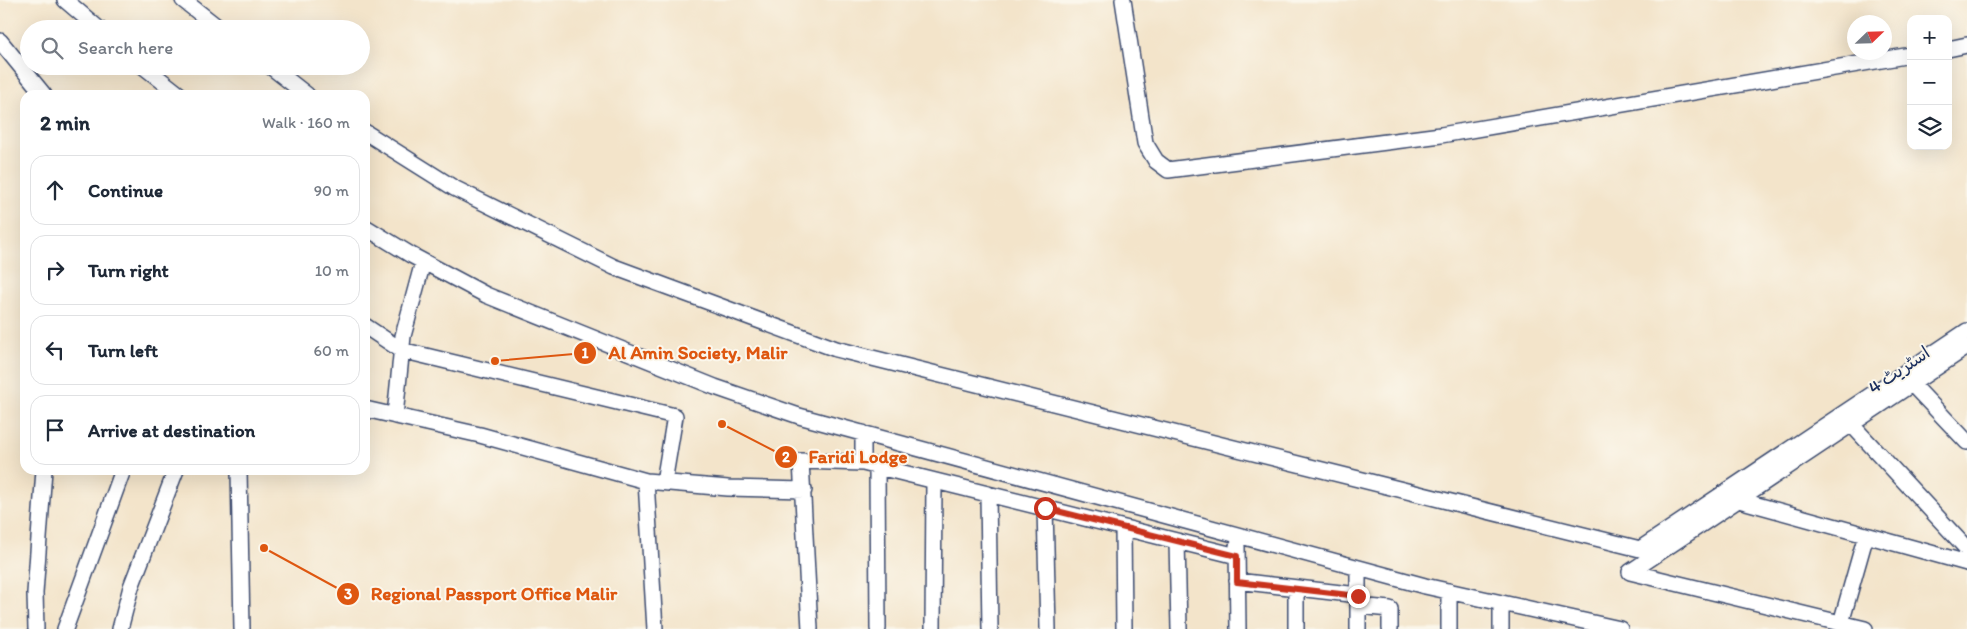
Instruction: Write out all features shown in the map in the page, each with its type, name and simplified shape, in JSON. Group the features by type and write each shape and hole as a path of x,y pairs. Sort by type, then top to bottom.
{"street":[{"path":"65,0 88,20"},
{"path":"184,0 209,20"},
{"path":"1123,0 1145,143 1156,161 1168,170 1441,135 1907,56"},
{"path":"0,41 20,66"},
{"path":"1952,48 1967,45"},
{"path":"28,75 40,90"},
{"path":"154,75 174,90"},
{"path":"282,75 301,90"},
{"path":"370,135 454,188 614,267 836,349 1640,549 1967,331"},
{"path":"370,230 423,262 486,295 715,387 799,416 1358,568 1501,603 1559,622 1620,629"},
{"path":"395,416 403,336 423,262"},
{"path":"370,332 402,350 675,416 664,482"},
{"name":"اسٹریٹ 4","path":"1841,623 1630,572 1967,348"},
{"path":"1912,384 1967,442"},
{"path":"370,410 480,435 646,481 728,488 804,490"},
{"path":"1852,425 1966,546"},
{"path":"863,433 870,465 878,629"},
{"path":"810,629 801,461 870,465 1237,556"},
{"path":"36,629 35,593 44,475"},
{"path":"65,629 121,475"},
{"path":"120,629 131,587 174,475"},
{"path":"239,475 242,629"},
{"path":"646,481 656,629"},
{"path":"933,629 934,481"},
{"path":"988,494 990,629"},
{"path":"1739,500 1967,563"},
{"path":"1045,508 1048,629"},
{"path":"1123,528 1124,629"},
{"path":"1237,534 1238,629"},
{"path":"1865,629 1841,623 1866,535"},
{"path":"1177,541 1179,629"},
{"path":"1358,568 1358,629"},
{"path":"1237,582 1296,588 1390,609 1390,629"},
{"path":"1296,588 1296,629"},
{"path":"1449,591 1449,629"},
{"path":"1501,603 1501,629"}],"place":[{"name":"Al Amin Society, Malir","path":"495,361"},
{"name":"Faridi Lodge","path":"722,424"},
{"name":"Regional Passport Office Malir","path":"264,548"}],"route":[{"path":"1045,508 1237,556 1237,582 1358,596"}]}
